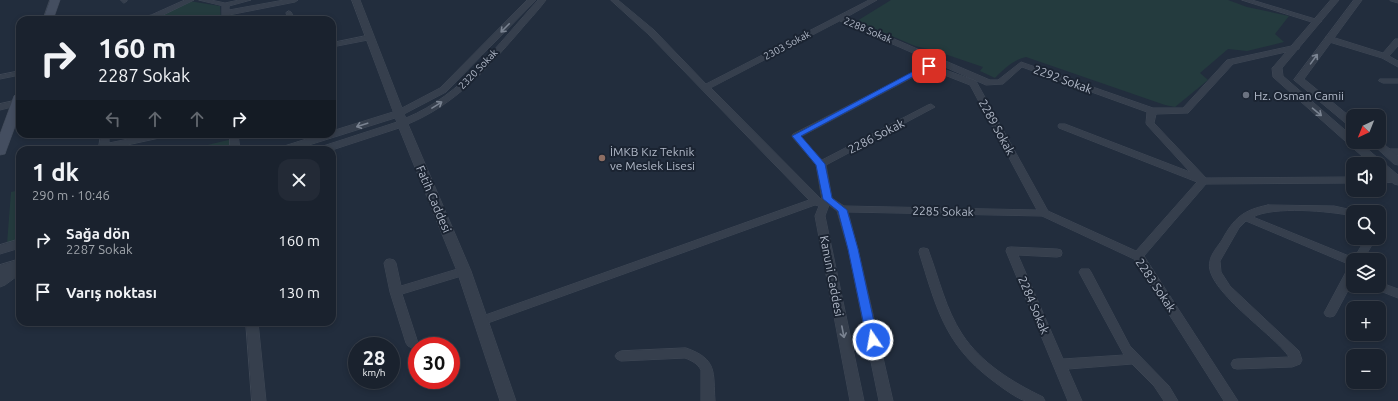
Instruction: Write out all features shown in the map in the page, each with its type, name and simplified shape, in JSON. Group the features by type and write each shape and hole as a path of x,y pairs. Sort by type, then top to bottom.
{"main road":[{"path":"49,16 55,0"},
{"path":"1,145 15,121"}],"street":[{"path":"159,16 190,0"},
{"path":"202,0 226,13 295,0"},
{"path":"226,13 248,0"},
{"name":"Fatih Caddesi","path":"356,0 401,117 464,271 508,401"},
{"name":"2320 Sokak","path":"401,117 414,106 443,90 532,0"},
{"name":"2320 Sokak","path":"401,117 419,116 440,104 460,89 542,0"},
{"path":"614,0 651,32 705,88 822,202 842,210"},
{"path":"1245,0 1318,20"},
{"path":"1335,0 1277,68 1278,77 1370,157"},
{"path":"1346,118 1299,80 1358,0"},
{"path":"1393,0 1398,1"},
{"name":"2303 Sokak","path":"705,88 872,1"},
{"path":"289,12 290,16"},
{"name":"2288 Sokak","path":"840,18 989,83 1000,82"},
{"path":"336,43 370,37"},
{"path":"1329,39 1385,56 1398,65"},
{"path":"1385,56 1398,41"},
{"path":"1203,181 1150,123 1152,111 1185,111 1230,62 1296,47"},
{"name":"2292 Sokak","path":"1000,82 1022,64 1152,111"},
{"name":"2289 Sokak","path":"821,164 796,136 929,66 973,83 1044,213"},
{"path":"0,77 16,74"},
{"path":"1383,81 1398,81"},
{"path":"979,95 1000,82"},
{"path":"0,107 16,100"},
{"name":"2286 Sokak","path":"821,164 931,107"},
{"path":"336,135 401,117"},
{"path":"331,146 401,117"},
{"path":"1062,126 1203,181 1346,180"},
{"path":"109,146 146,138"},
{"path":"296,146 325,138"},
{"path":"1382,149 1398,162"},
{"path":"1386,152 1398,152"},
{"name":"Kanuni Caddesi","path":"821,164 822,202 820,216 857,401"},
{"path":"1386,171 1397,180"},
{"path":"1386,180 1397,180"},
{"path":"1138,256 1203,181"},
{"path":"481,322 822,202"},
{"path":"1237,364 1292,362 1296,360 1294,354 1226,289 1215,272 1215,260 1235,226 1244,217 1268,208 1334,209 1346,211"},
{"name":"Kanuni Caddesi","path":"842,210 853,249 886,401"},
{"name":"2285 Sokak","path":"842,210 1044,213"},
{"name":"2283 Sokak","path":"1044,213 1138,256 1231,401"},
{"path":"1244,217 1346,259"},
{"path":"0,250 16,244"},
{"path":"924,252 952,327 972,355 995,376 1021,393 1038,401"},
{"name":"2284 Sokak","path":"1058,253 1011,252 1075,401"},
{"path":"390,263 396,292 410,337"},
{"path":"0,270 16,264"},
{"path":"0,282 16,270"},
{"path":"396,292 464,271"},
{"path":"1085,272 1126,349 1133,359 1159,383 1172,401"},
{"path":"1330,313 1346,284"},
{"path":"1386,289 1398,294"},
{"path":"252,326 259,401"},
{"path":"621,356 686,354 698,358 703,362 707,370 708,401"},
{"path":"1059,364 1133,359"}],"green space":[{"path":"891,0 1228,0 1247,7 1289,16 1275,34 1284,42 1247,51 1228,49 1200,73 1208,80 1175,107 1165,105 1026,57 1021,58 1005,68 995,78 980,71 983,67 933,50 915,46 857,21"},
{"path":"189,1 220,6 221,16 160,16"},
{"path":"232,139 231,146 203,146"},
{"path":"16,191 16,241 7,244 11,192"}],"place":[{"name":"Hz. Osman Camii","path":"1246,95"},
{"name":"İMKB Kız Teknik ve Meslek Lisesi","path":"602,158"}],"route":[{"path":"873,340 853,249 842,210 828,199 821,164 796,136 929,66"}]}
